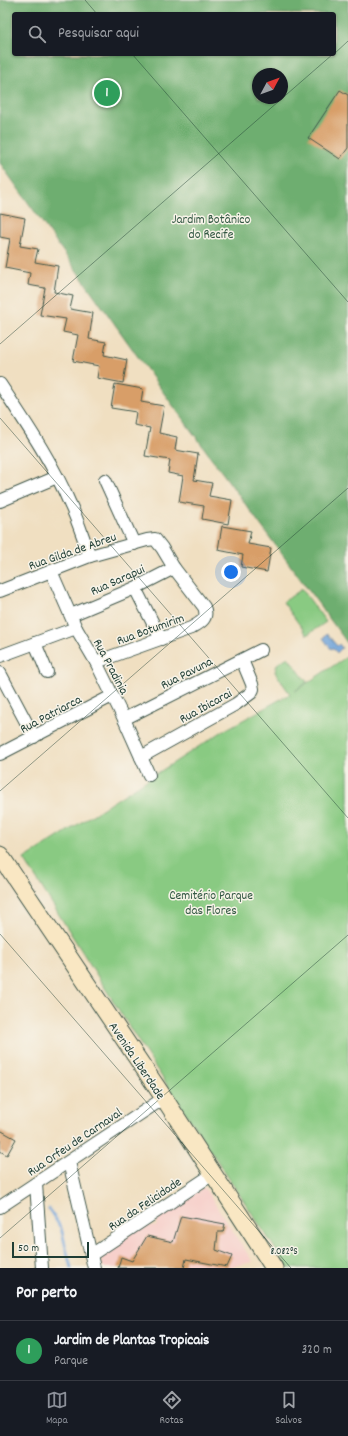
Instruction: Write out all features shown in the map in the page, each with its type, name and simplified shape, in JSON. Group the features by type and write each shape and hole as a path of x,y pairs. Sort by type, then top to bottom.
{"main road":[{"name":"Avenida Liberdade","path":"0,855 164,1098 274,1268"}],"street":[{"path":"0,384 24,420 58,477 71,504 90,556"},
{"path":"0,501 58,477"},
{"path":"105,480 134,544"},
{"name":"Rua Gilda de Abreu","path":"0,591 90,556 147,540 155,540 162,548 174,568"},
{"name":"Rua Sarapui","path":"71,615 135,588 174,568"},
{"name":"Rua Botumirim","path":"96,662 191,628 201,623 205,618 206,612 174,568"},
{"name":"Rua Pradinia","path":"51,571 76,628 96,662 149,775"},
{"path":"135,588 161,639"},
{"path":"0,656 76,628"},
{"path":"35,643 47,672"},
{"name":"Rua Pavuna","path":"124,719 260,650"},
{"name":"Rua Ibicarai","path":"141,757 236,704 251,693 253,688 252,684 242,660"},
{"path":"0,673 34,737"},
{"name":"Rua Patriarca","path":"0,754 112,696"},
{"name":"Rua Orfeu de Carnaval","path":"0,1207 164,1098"},
{"path":"69,1162 94,1268"},
{"name":"Rua da Felicidade","path":"91,1256 213,1174"},
{"path":"36,1184 42,1268"}],"shaded area":[{"path":"204,1187 253,1262 225,1268 103,1268 100,1254 145,1224 156,1227 158,1216"}],"green space":[{"name":"Jardim Botânico do Recife","path":"0,0 348,0 348,644 163,392 0,163"},
{"path":"302,589 326,622 307,635 283,602"},
{"name":"Cemitério Parque das Flores","path":"348,656 348,1268 288,1268 142,1047 24,859 223,731 290,694 275,672 277,664 288,657 307,682 295,691"}],"water":[{"path":"327,634 337,646 339,644 342,648 337,653 333,648 331,649 323,638"}],"building":[{"path":"340,90 348,95 348,148 340,159 308,138"},
{"path":"0,213 25,218 20,246 38,249 35,262 58,266 54,292 73,296 70,309 93,313 89,339 106,342 104,355 127,360 123,383 97,378 99,366 73,361 78,335 63,332 66,319 40,315 45,288 28,285 30,273 5,268 10,239 0,237"},
{"path":"115,384 143,389 141,402 164,406 159,433 177,437 175,450 198,454 194,480 212,483 209,496 232,500 228,524 202,519 204,506 179,502 183,476 168,473 170,460 145,456 150,428 134,425 136,412 111,408"},
{"path":"222,526 251,531 248,544 271,548 267,572 241,567 243,555 218,550"},
{"path":"0,1130 16,1139 7,1155 0,1151"},
{"path":"181,1216 225,1224 223,1232 218,1232 216,1250 232,1256 227,1267 186,1259 184,1268 118,1268 121,1257 132,1261 147,1236 173,1242"}],"waterway":[{"path":"49,1209 61,1228 71,1268"}],"place":[{"name":"Jardim de Plantas Tropicais","path":"107,93"}]}
